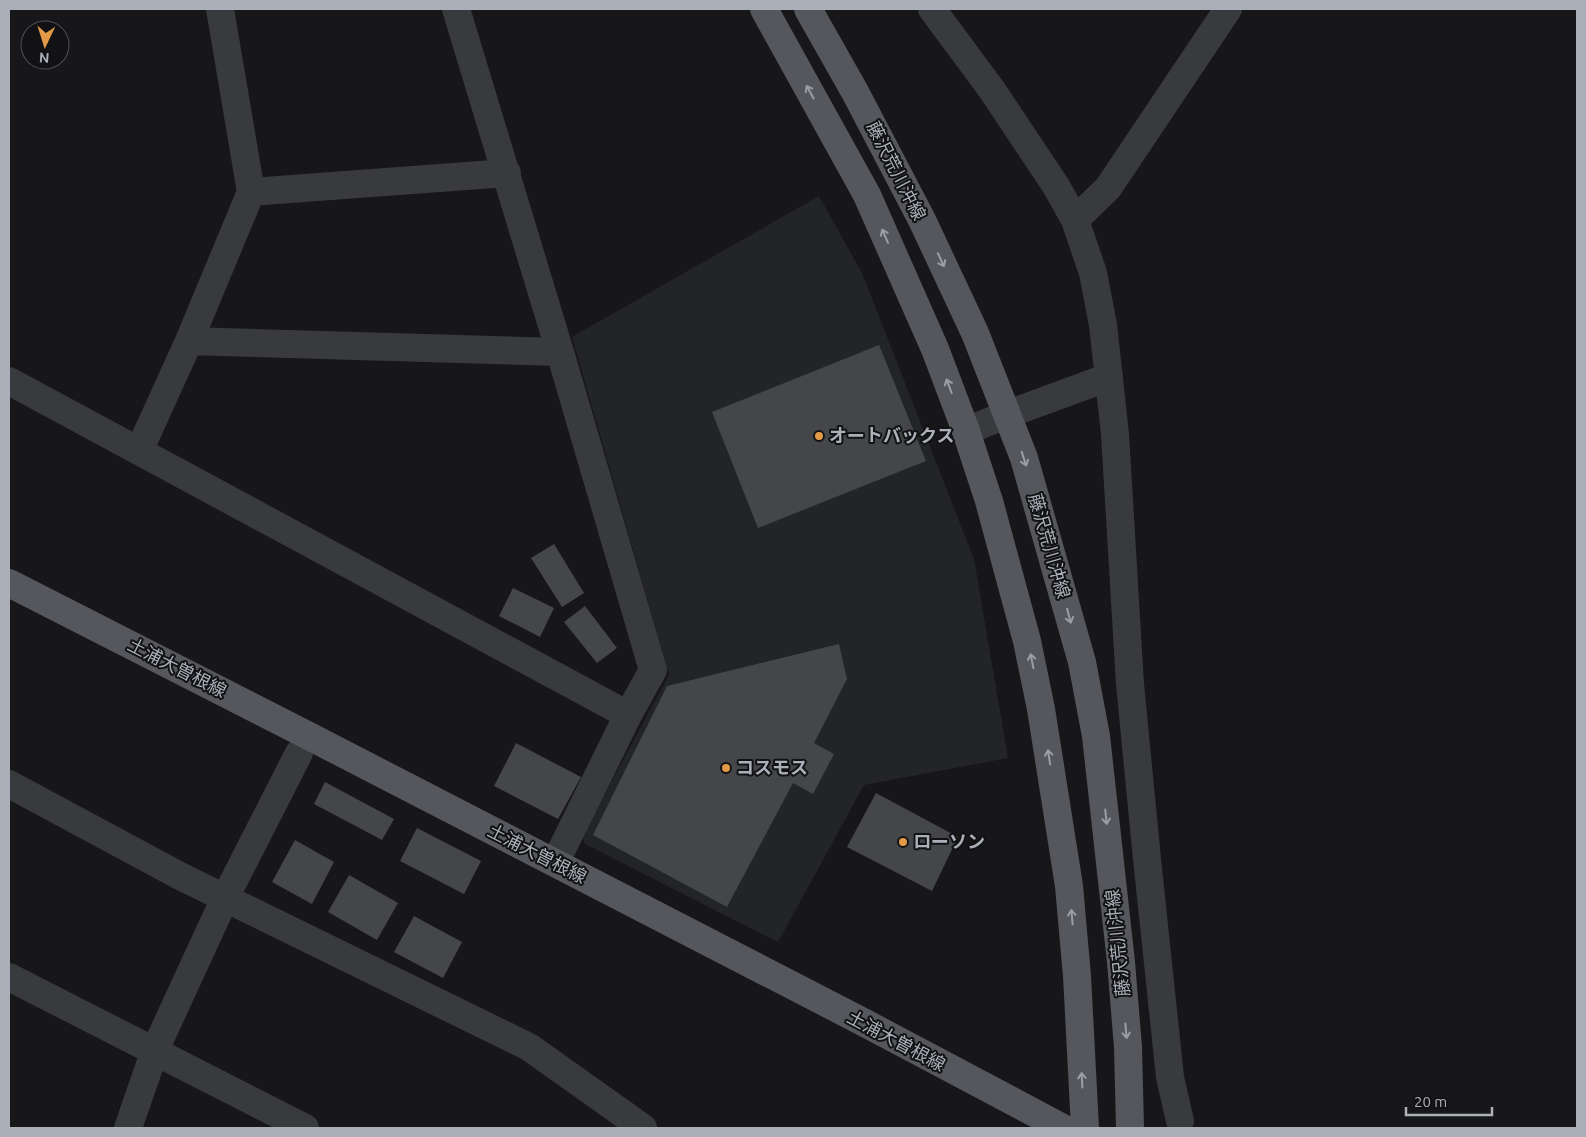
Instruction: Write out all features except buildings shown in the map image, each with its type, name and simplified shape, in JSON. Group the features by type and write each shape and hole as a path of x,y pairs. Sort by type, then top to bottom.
{"main road":[{"name":"藤沢荒川沖線","path":"764,9 867,195 934,349 966,431 990,501 1027,640 1041,709 1069,886 1077,976 1085,1128"},
{"name":"藤沢荒川沖線","path":"808,9 855,92 922,220 975,333 1024,458 1064,596 1082,662 1096,736 1121,962 1128,1047 1130,1128"},
{"name":"土浦大曽根線","path":"9,583 298,730 1063,1128"}],"street":[{"path":"139,451 189,340 251,192 220,9"},
{"path":"456,9 507,172 653,670 628,715 555,863"},
{"path":"932,9 997,98 1056,186 1075,220 1093,273 1103,325 1115,434 1130,684 1146,849 1170,1077 1180,1120"},
{"path":"1075,220 1108,188 1228,9"},
{"path":"251,192 507,172"},
{"path":"189,340 560,352"},
{"path":"966,431 1109,377"},
{"path":"9,381 628,715"},
{"path":"128,1128 155,1050 225,898 299,753"},
{"path":"9,784 171,871 529,1047 643,1128"},
{"path":"9,977 305,1128"}],"shaded area":[{"path":"819,196 862,273 974,559 1008,758 864,785 778,942 585,844 582,836 669,675 572,337"}],"place":[{"name":"オートバックス","path":"819,436"},
{"name":"コスモス","path":"726,768"},
{"name":"ローソン","path":"903,842"}]}
